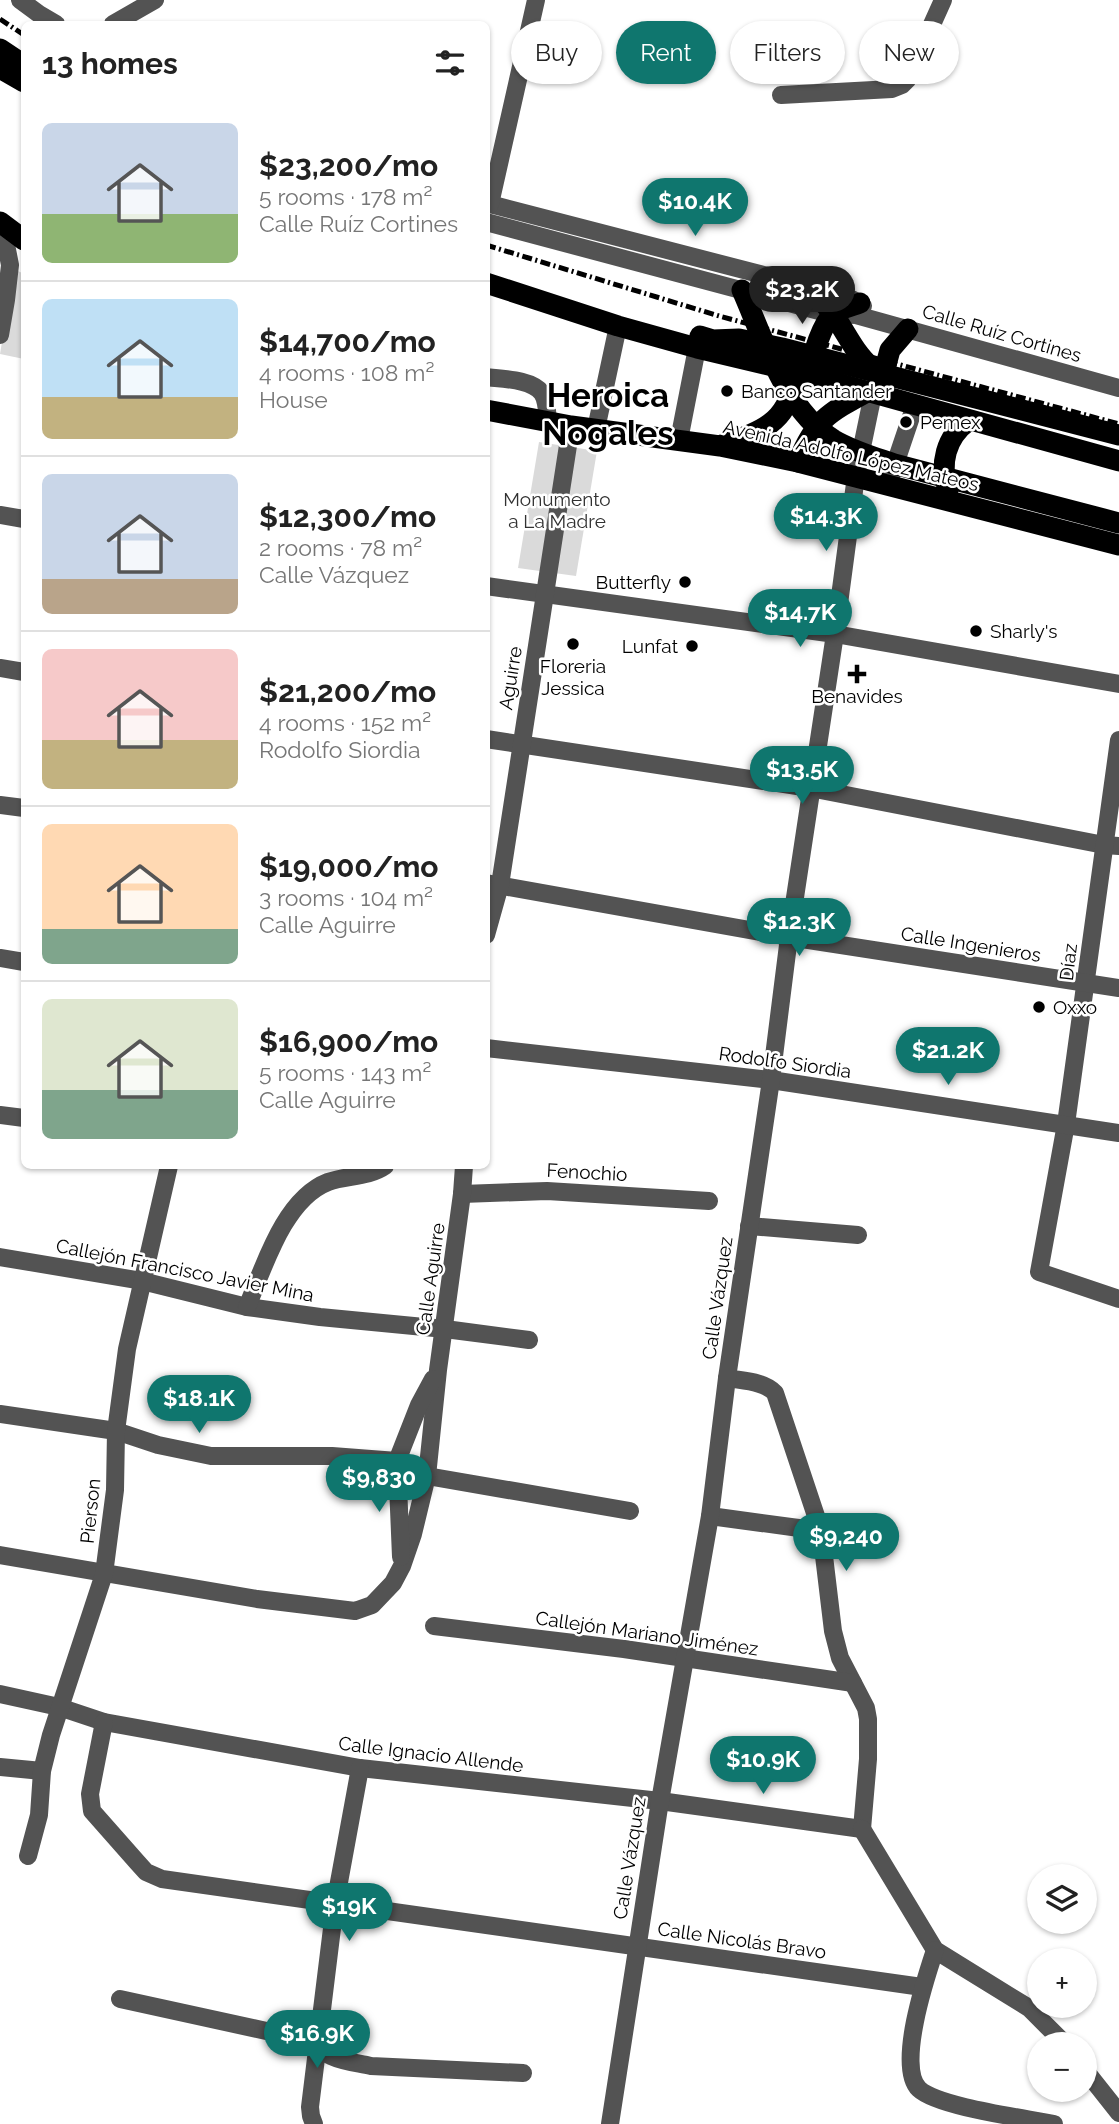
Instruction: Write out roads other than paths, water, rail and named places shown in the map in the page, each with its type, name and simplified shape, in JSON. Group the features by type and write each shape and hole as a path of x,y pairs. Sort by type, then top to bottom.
{"highway":[{"path":"0,49 21,63"},
{"path":"0,68 21,80"},
{"path":"1,223 21,238"},
{"path":"490,277 713,340 739,339 782,348 1119,435"},
{"path":"490,284 618,326 697,348 874,387 915,405 1119,461"},
{"path":"806,286 870,367 874,387"},
{"path":"745,296 781,377 801,410 834,439 894,464 1119,523"},
{"path":"815,425 807,386 813,352 834,322 860,303"},
{"path":"874,387 901,336"},
{"path":"720,446 774,422 784,409 792,391 794,371"},
{"path":"799,462 812,433 833,410 874,387 895,382 1119,447"},
{"name":"Avenida Adolfo López Mateos","path":"490,411 571,426 720,446 799,462 1119,545"},
{"path":"955,502 946,483 945,456 952,436 968,421"}],"street":[{"path":"20,0 51,21"},
{"path":"118,21 155,0"},
{"path":"490,197 536,0"},
{"path":"781,95 892,89 902,85 907,80 943,0"},
{"path":"490,211 806,286 860,303 874,320"},
{"name":"Calle Ruíz Cortines","path":"490,211 745,296 834,322 856,315 874,320 901,336 1119,388"},
{"path":"0,335 10,265 1,223"},
{"path":"596,429 618,326"},
{"path":"679,440 697,348"},
{"path":"490,378 531,385 541,391 548,421"},
{"name":"Calle Vázquez","path":"610,2124 660,1801 710,1516 810,788 835,634 856,476 874,387"},
{"path":"888,485 915,405"},
{"name":"Aguirre","path":"490,905 521,744 571,426"},
{"path":"0,515 21,518"},
{"path":"490,587 835,634 1119,684"},
{"path":"0,668 21,671"},
{"path":"490,740 810,788 1112,845"},
{"name":"Díaz","path":"1119,740 1112,845 1039,1272 1119,1298"},
{"path":"0,805 21,808"},
{"name":"Calle Ingenieros","path":"493,884 789,937 1119,988"},
{"path":"0,958 21,962"},
{"name":"Rodolfo Siordia","path":"490,1048 771,1080 1119,1133"},
{"path":"0,1115 21,1118"},
{"name":"Pierson","path":"28,1856 39,1815 43,1771 59,1707 104,1574 115,1490 116,1431 127,1349 168,1169"},
{"path":"247,1307 276,1240 298,1203 329,1181 364,1175 377,1169"},
{"path":"462,1194 464,1169"},
{"name":"Fenochio","path":"462,1194 547,1191 709,1201"},
{"name":"Calle Aguirre","path":"104,1574 257,1599 355,1611 372,1605 382,1596 402,1566 427,1476 438,1370 462,1194"},
{"path":"749,1226 858,1235"},
{"name":"Callejón Francisco Javier Mina","path":"0,1257 142,1281 247,1307 529,1340"},
{"name":"Calle Aguirre","path":"402,1566 397,1461 419,1405 438,1370"},
{"path":"727,1378 760,1384 771,1388 775,1393 821,1531 833,1632 840,1657 866,1708 868,1719 868,1759 862,1829 935,1950 1029,2008 1053,2032"},
{"path":"0,1414 116,1431 158,1446 211,1456 332,1456 397,1461"},
{"path":"427,1476 630,1511"},
{"path":"710,1516 821,1531"},
{"path":"0,1555 104,1574"},
{"name":"Callejón Mariano Jiménez","path":"434,1626 624,1649 853,1683"},
{"name":"Calle Ignacio Allende","path":"0,1694 59,1707 104,1722 360,1768 660,1801 862,1829"},
{"name":"Calle Nicolás Bravo","path":"104,1722 90,1794 92,1811 146,1872 171,1882 922,1987"},
{"path":"0,1767 43,1771"},
{"path":"313,2122 310,2107 335,1904 360,1768"},
{"path":"935,1950 922,1987 910,2055 911,2074 917,2087 928,2096 948,2103 1054,2124"},
{"path":"120,1999 271,2032 304,2041 333,2057 371,2066 523,2073"},
{"path":"1097,2085 1119,2113"}],"railway":[{"path":"0,19 21,33"},
{"path":"490,246 719,316 1119,424"}],"place":[{"name":"Banco Santander","path":"727,391"},
{"name":"Pemex","path":"906,422"},
{"name":"Butterfly","path":"685,582"},
{"name":"Sharly's","path":"976,631"},
{"name":"Floreria Jessica","path":"573,644"},
{"name":"Lunfat","path":"692,646"},
{"name":"Benavides","path":"857,674"},
{"name":"Oxxo","path":"1039,1007"}],"district":[{"name":"Heroica Nogales","path":"608,414"}],"park label":[{"name":"Monumento a La Madre","path":"557,510"}]}
